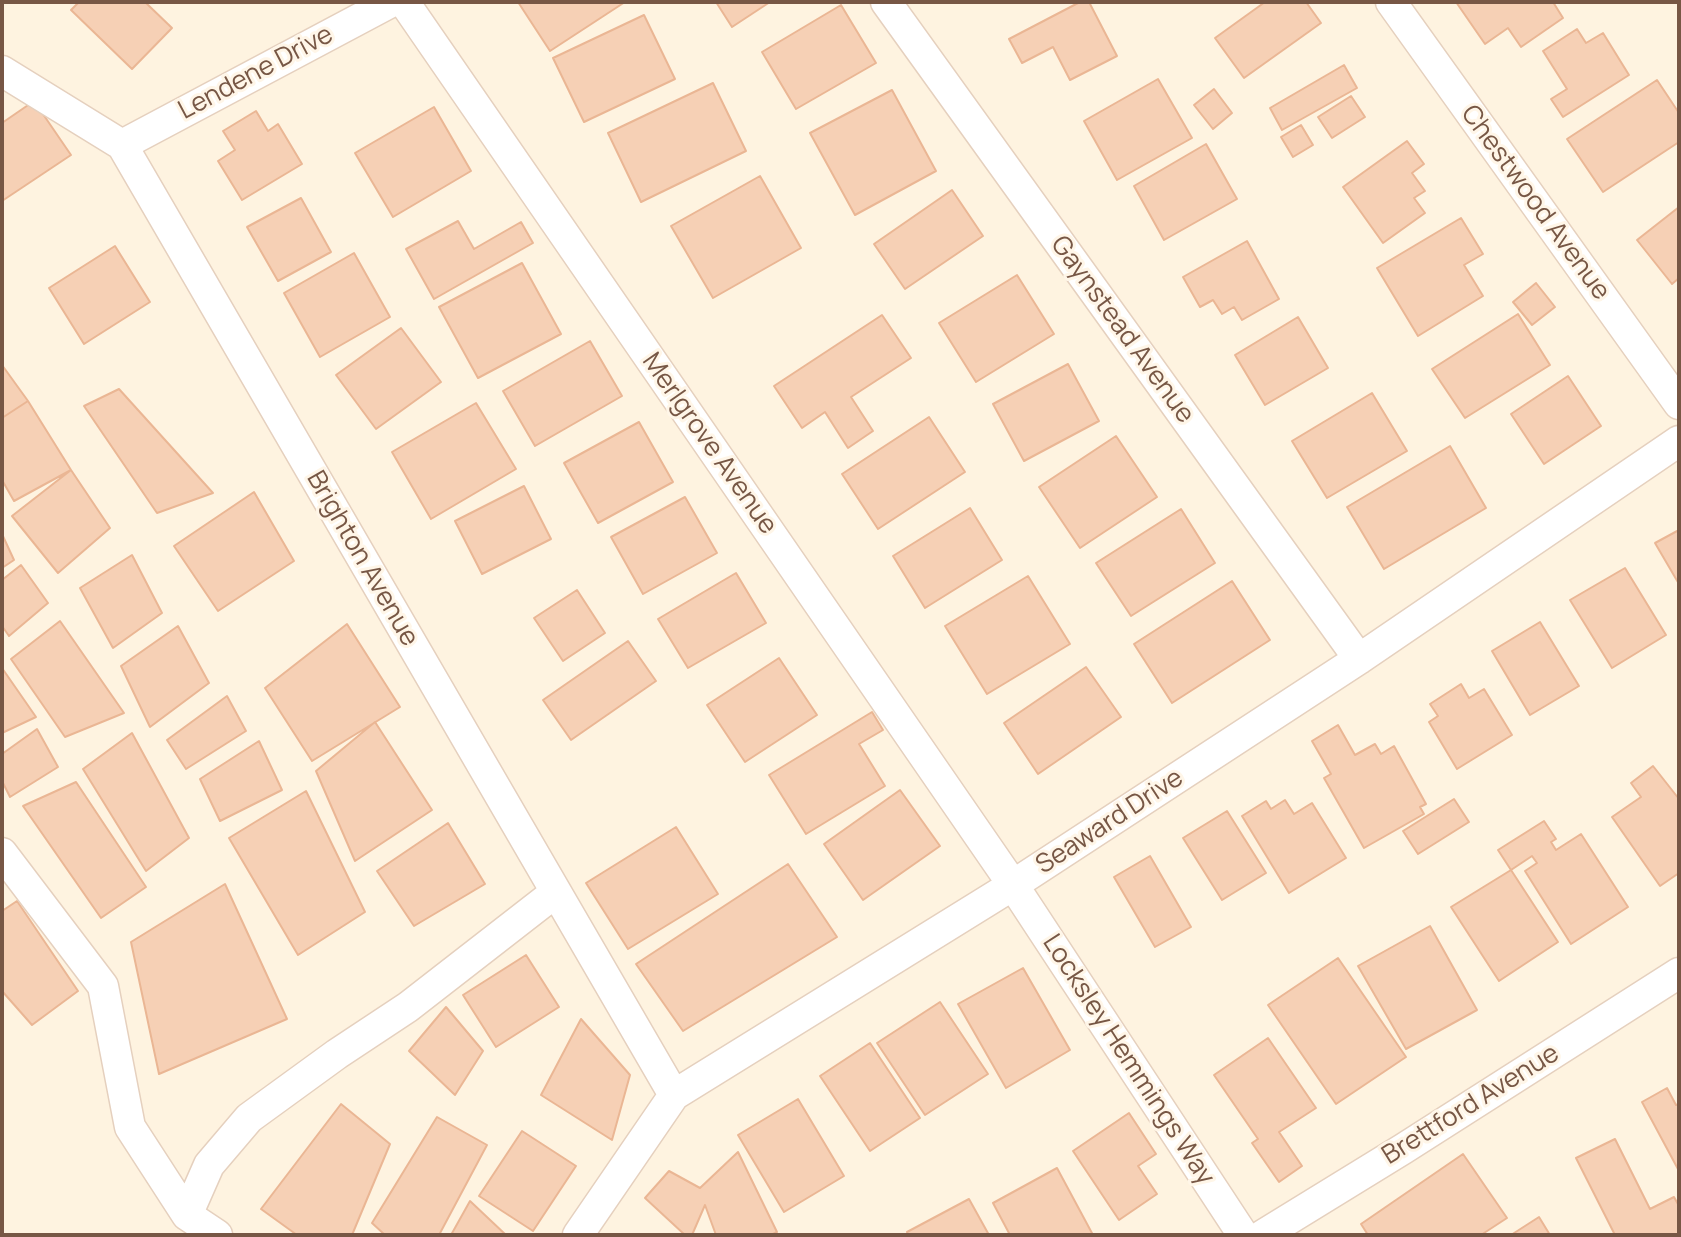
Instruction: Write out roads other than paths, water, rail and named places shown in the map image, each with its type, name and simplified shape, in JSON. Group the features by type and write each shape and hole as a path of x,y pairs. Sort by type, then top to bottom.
{"street":[{"name":"Lendene Drive","path":"122,145 391,2"},
{"name":"Merlgrove Avenue","path":"404,2 1013,885"},
{"name":"Gaynstead Avenue","path":"886,2 1359,659"},
{"name":"Chestwood Avenue","path":"1391,2 1679,404"},
{"name":"Brighton Avenue","path":"2,71 122,145 674,1095"},
{"name":"Seaward Drive","path":"578,1235 674,1095 1013,885 1359,659 1679,441"},
{"path":"2,853 103,986 130,1127 187,1215 217,1235"},
{"name":"Locksley Hemmings Way","path":"1013,885 1243,1235"},
{"path":"187,1215 209,1165 249,1118 408,1007 556,892"},
{"name":"Brettford Avenue","path":"1263,1235 1296,1226 1403,1149 1679,973"}]}
